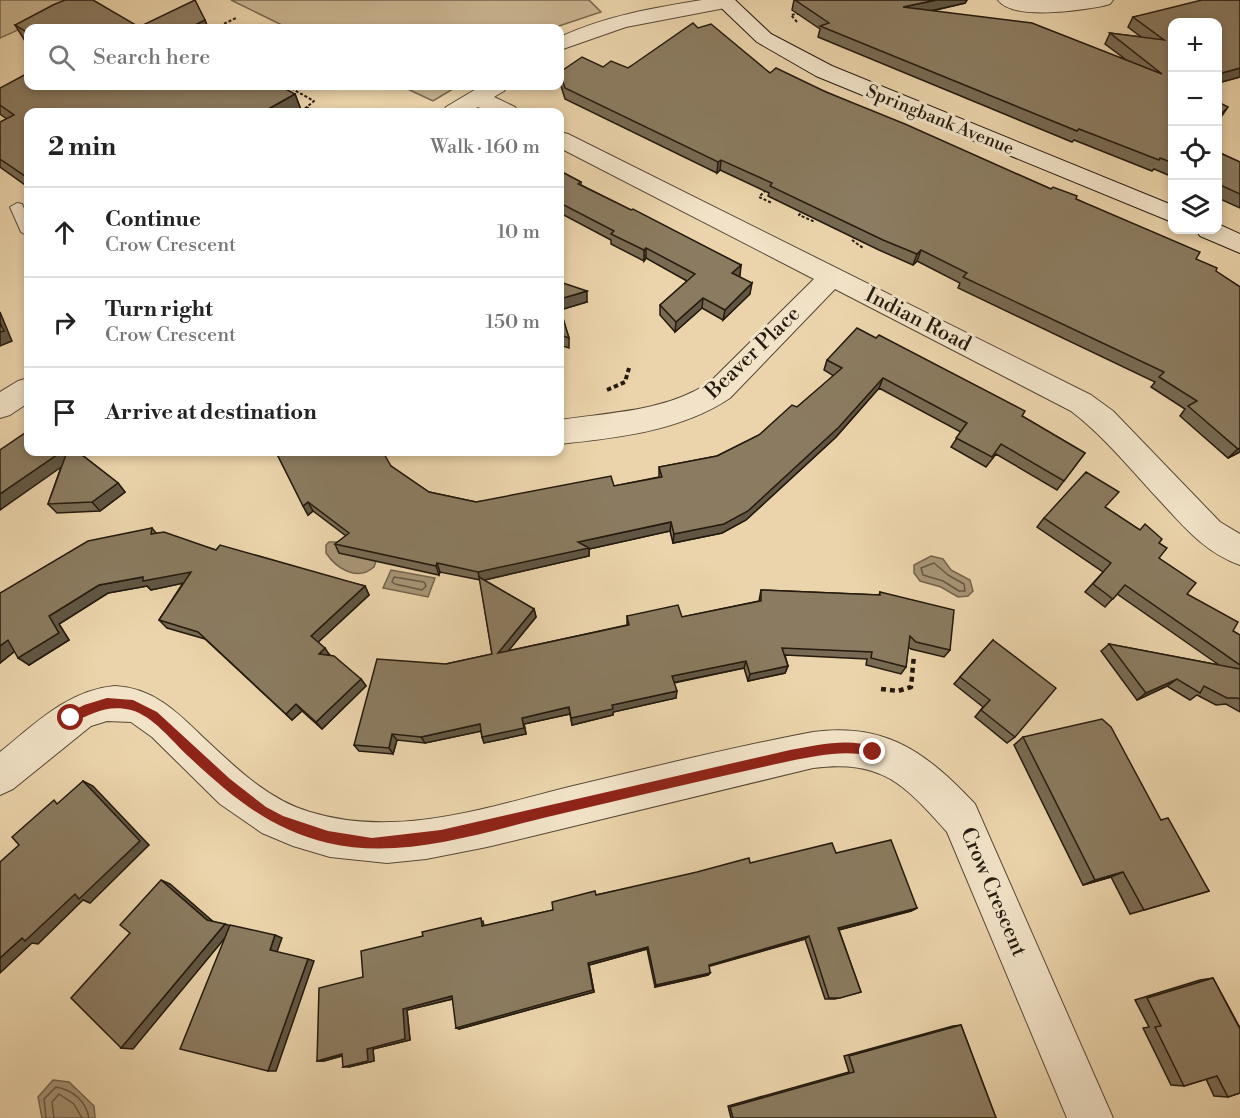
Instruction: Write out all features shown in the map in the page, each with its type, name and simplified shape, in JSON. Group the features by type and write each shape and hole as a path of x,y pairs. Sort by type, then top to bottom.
{"street":[{"path":"1008,0 1033,7 1055,8 1103,0"},
{"path":"564,43 581,34 622,22 724,1"},
{"name":"Springbank Avenue","path":"724,1 764,38 824,71 1168,212"},
{"path":"461,108 487,92 503,108"},
{"name":"Indian Road","path":"564,141 1081,403 1102,419 1209,532 1240,551"},
{"path":"1218,234 1240,244"},
{"name":"Beaver Place","path":"564,431 661,417 702,402 720,390 831,277"},
{"path":"0,407 24,391"},
{"name":"Crow Crescent","path":"0,776 84,710 107,703 133,705 153,716 226,783 261,811 281,821 328,837 372,844 441,836 772,759 820,750 857,747 892,757 931,784 961,818 1090,1118"}],"lane":[{"path":"17,207 24,223"}],"path":[{"path":"797,22 791,15 809,11"},
{"path":"223,24 236,18"},
{"path":"294,90 314,101 306,107"},
{"path":"771,186 759,196 772,203"},
{"path":"810,206 799,215 815,222"},
{"path":"855,236 852,240 854,244 863,248"},
{"path":"607,390 625,382 629,368"},
{"path":"881,689 898,691 911,687 914,655"}],"shaded area":[{"path":"0,0 85,0 31,24 24,24 24,27 0,38"},
{"path":"231,0 589,0 601,12 564,24 280,24"},
{"path":"410,90 451,90 433,101"}],"water":[{"path":"329,542 343,542 377,558 374,567 361,573 341,568 326,553 326,545"},
{"path":"931,556 943,559 951,570 970,580 973,591 968,596 958,597 941,587 920,581 914,573 914,565"},
{"path":"391,570 435,578 428,597 383,588"},
{"path":"53,1080 69,1082 94,1106 95,1118 42,1118 38,1097"}],"building":[{"path":"65,0 93,0 134,24 24,24 24,31 15,25"},
{"path":"195,0 205,20 197,24 145,24"},
{"path":"795,0 936,0 903,7 1032,23 1162,74 1110,33 1164,40 1133,17 1202,0 1240,0 1240,68 1222,73 1222,18 1168,18 1168,161 1160,158 1159,160 1079,129 1077,131 820,26 829,23"},
{"path":"693,23 698,28 711,24 770,73 776,68 826,92 905,124 1051,189 1053,187 1077,196 1076,199 1200,252 1196,259 1217,268 1216,271 1240,287 1240,448 1238,449 1188,406 1197,401 1159,377 1164,372 963,277 967,273 921,250 917,254 883,240 770,186 772,183 721,160 718,162 565,88 564,85 564,69 582,57 603,67 611,61 628,68"},
{"path":"24,75 24,90 288,90 295,94 270,108 24,108 24,175 0,159 0,122 14,115 0,105 0,88"},
{"path":"1222,104 1228,107 1222,113"},
{"path":"1222,154 1240,162 1240,194 1222,186"},
{"path":"564,173 581,182 578,184 633,209 741,265 732,273 752,283 725,310 703,298 676,322 660,305 695,274 646,248 644,250 611,234 614,231 564,205"},
{"path":"564,283 587,291 564,298"},
{"path":"564,321 569,338 564,336"},
{"path":"857,328 876,338 879,335 1025,411 1022,416 1085,453 1064,481 1001,444 992,457 956,438 967,423 883,378 839,427 748,511 724,524 674,534 671,522 578,542 589,548 478,572 437,563 436,566 335,544 349,533 308,502 303,506 278,456 385,456 391,466 429,492 476,502 611,476 614,486 662,477 659,467 717,456 759,435 792,405 797,407 842,368 827,360"},
{"path":"24,434 24,456 55,456 0,494 0,450"},
{"path":"66,456 83,456 118,483 92,502 48,504"},
{"path":"1086,472 1119,492 1105,507 1140,530 1145,524 1162,539 1159,543 1167,548 1159,558 1196,583 1187,594 1238,622 1233,631 1240,635 1240,665 1125,585 1113,599 1093,584 1111,563 1044,518"},
{"path":"152,528 151,534 164,532 216,550 220,545 365,586 311,636 325,648 319,654 334,656 361,679 316,722 296,704 286,714 198,632 159,620 191,572 143,581 143,577 99,585 49,616 59,633 18,658 8,640 0,646 0,593 88,541"},
{"path":"479,577 534,609 498,653 629,625 627,616 678,605 682,617 761,601 761,590 880,595 880,592 954,610 950,650 916,642 910,636 906,667 871,658 872,652 782,648 788,666 750,674 746,661 672,676 677,691 612,705 613,709 571,718 569,707 522,718 524,728 482,737 480,724 421,737 392,734 389,748 354,745 377,659 446,664 492,654"},
{"path":"993,640 1056,688 1015,737 981,710 990,700 960,677"},
{"path":"1109,644 1240,669 1240,699 1227,698 1204,686 1200,693 1177,679 1146,693"},
{"path":"1102,719 1111,727 1161,820 1168,818 1209,891 1144,910 1123,872 1095,880 1023,737"},
{"path":"83,781 140,841 79,899 75,894 25,941 22,938 0,958 0,862 19,845 12,837 54,800 57,804"},
{"path":"891,840 917,908 838,928 861,992 840,998 829,998 809,936 709,965 710,973 656,985 648,947 588,963 593,990 456,1028 452,996 403,1009 405,1039 367,1049 368,1061 343,1067 342,1054 317,1061 319,988 363,977 361,951 423,936 422,932 481,918 482,926 553,910 552,902 595,891 596,895 749,858 750,863 832,843 836,853"},
{"path":"161,880 207,920 225,924 121,1048 71,998 130,933 120,925"},
{"path":"230,925 275,935 270,950 308,959 268,1071 180,1049"},
{"path":"1213,978 1240,1029 1240,1093 1228,1097 1217,1076 1184,1086 1155,1027 1161,1026 1147,998"},
{"path":"961,1025 996,1118 733,1118 730,1107 854,1072 849,1056"}],"route":[{"path":"71,718 84,710 107,703 133,705 153,716 226,783 261,811 281,821 328,837 372,844 441,836 521,819 790,755 830,748 857,747 873,752"}]}
